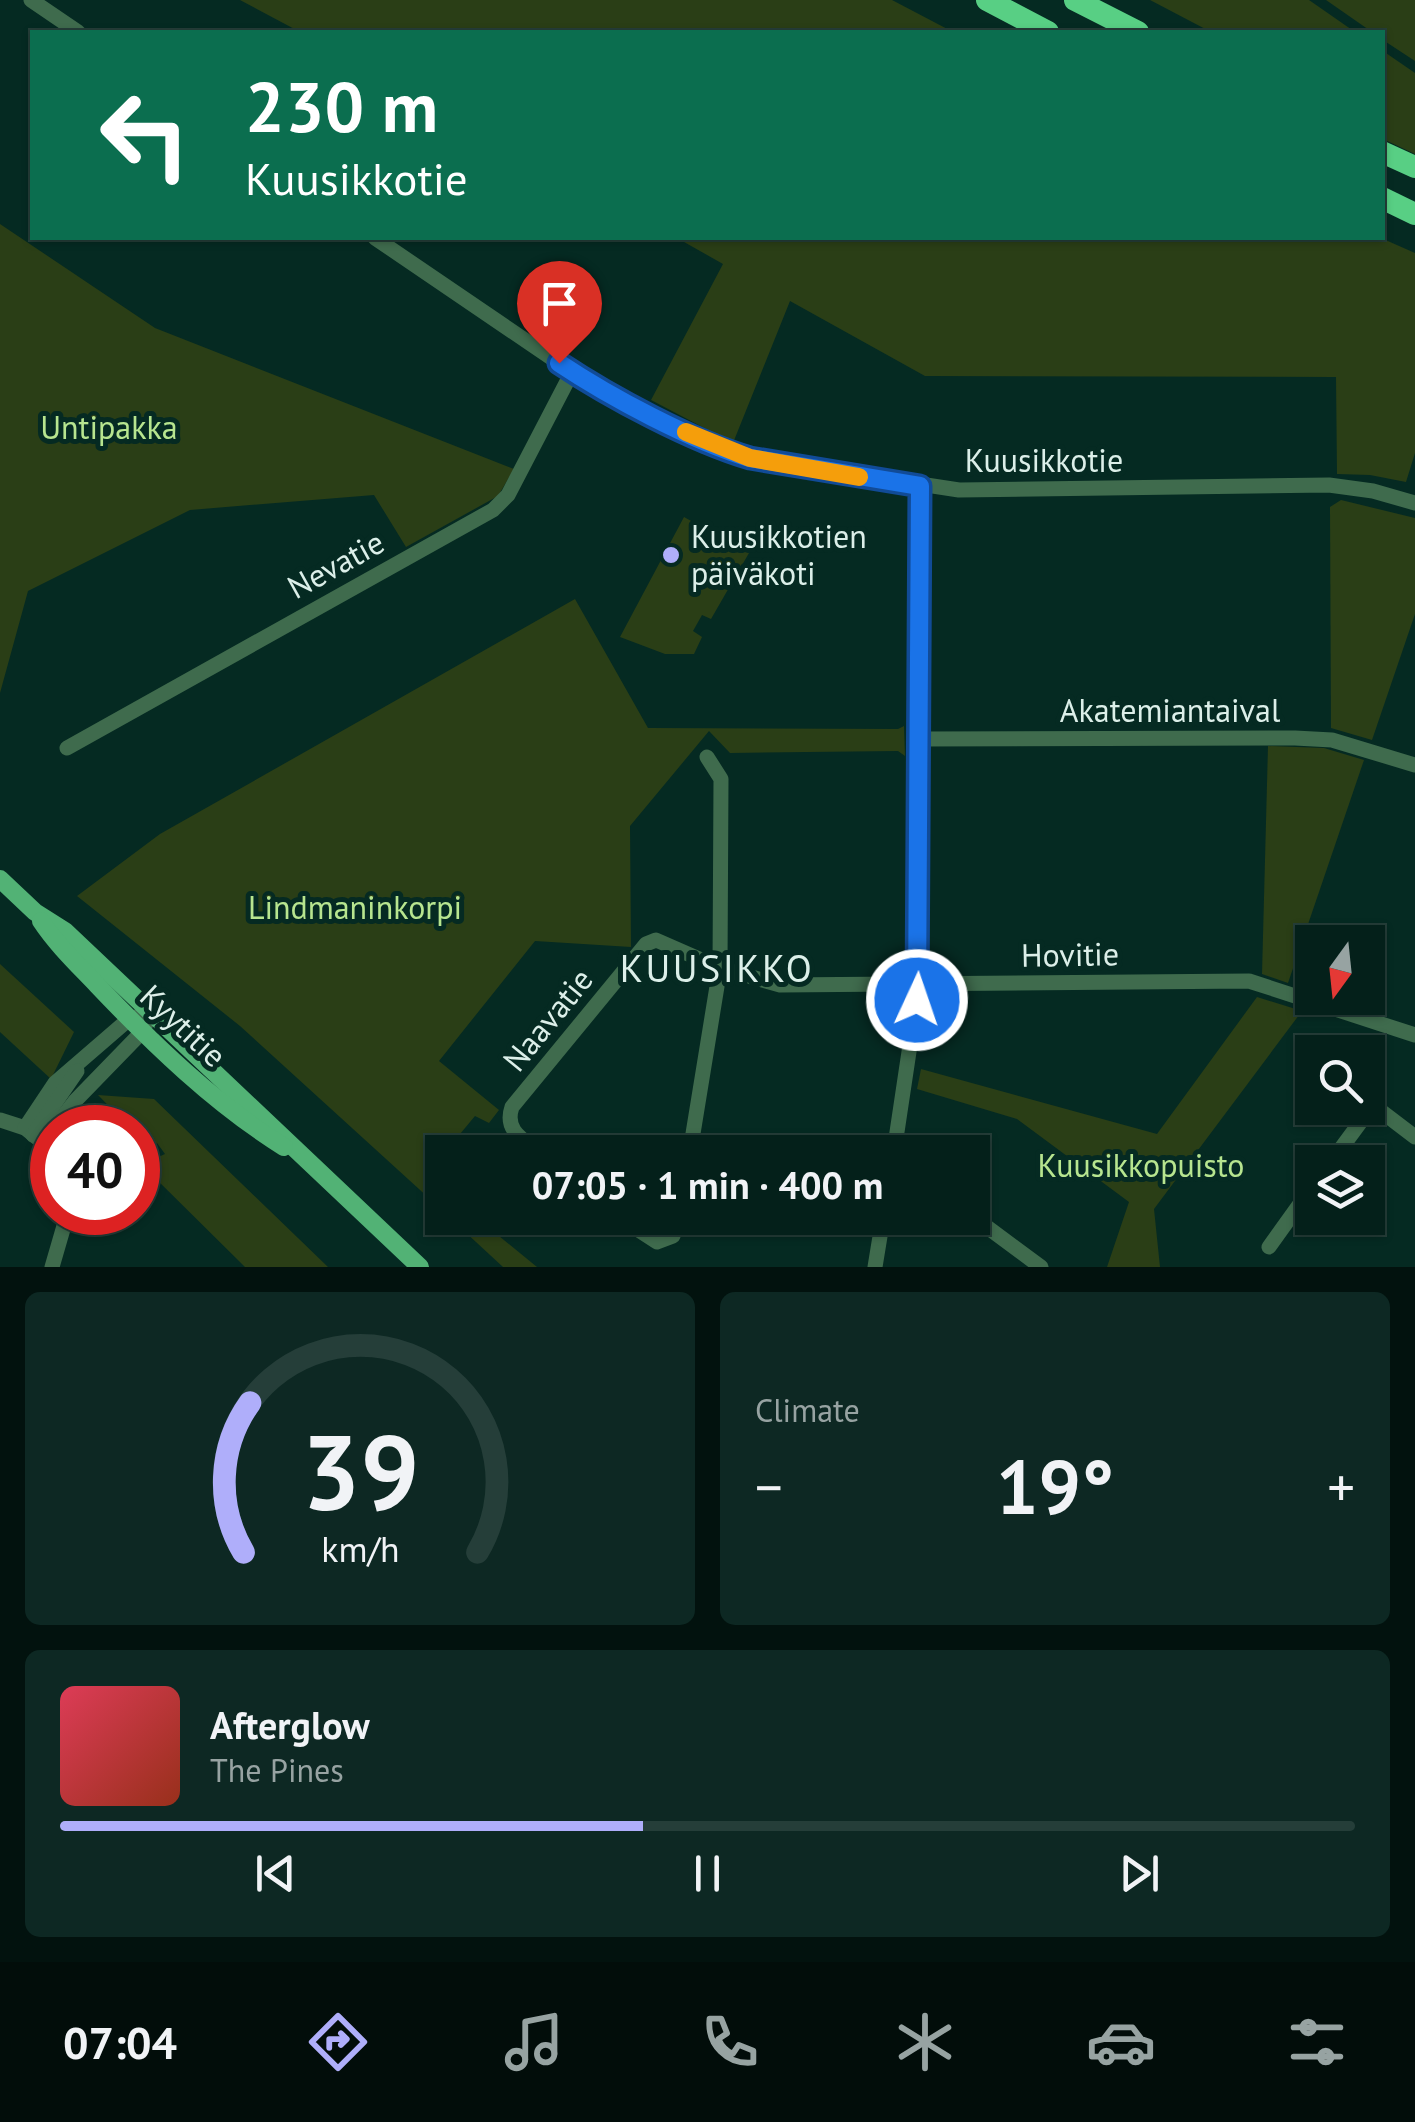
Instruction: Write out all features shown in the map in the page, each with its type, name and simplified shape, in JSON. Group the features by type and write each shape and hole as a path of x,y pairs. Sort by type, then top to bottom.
{"highway":[{"path":"987,0 1044,30"},
{"path":"1075,0 1134,30"},
{"path":"1385,153 1415,167"},
{"path":"1385,199 1415,214"}],"main road":[{"name":"Kyytitie","path":"0,879 35,912 65,931 141,1021 281,1132 420,1267"}],"street":[{"path":"32,0 75,30"},
{"name":"Kuusikkotie","path":"378,240 572,372 727,451 750,458 958,490 1329,486 1373,491 1415,503"},
{"name":"Nevatie","path":"67,748 493,510 508,495 572,372"},
{"path":"897,1135 919,985 920,486"},
{"name":"Akatemiantaival","path":"921,739 1294,738 1332,740 1415,765"},
{"path":"693,1135 720,968 721,779 707,758"},
{"name":"Naavatie","path":"520,1135 510,1126 512,1107 646,944 656,940 720,968"},
{"name":"Hovitie","path":"720,968 780,985 1249,980 1415,1035"},
{"path":"50,1105 55,1083 141,1021"},
{"path":"71,1105 141,1021"},
{"path":"1343,1145 1372,1105 1415,1136"},
{"path":"0,1120 30,1130"},
{"path":"1269,1247 1295,1211"},
{"path":"990,1230 1041,1267"},
{"path":"52,1267 61,1235"},
{"path":"644,1235 657,1242 673,1235"},
{"path":"875,1267 881,1235"}],"green space":[{"path":"240,0 892,0 949,30 296,30"},
{"path":"1150,0 1309,0 1352,30 1207,30"},
{"path":"1326,0 1415,0 1415,61 1385,41 1385,30 1369,30"},
{"path":"1385,52 1415,73 1415,154 1385,140"},
{"name":"Untipakka","path":"0,224 155,328 514,469 498,496 406,547 374,495 190,510 28,591 0,693"},
{"path":"681,240 1385,240 1415,253 1415,453 1406,482 1337,474 1336,377 925,376 790,301 733,443 651,400 723,264"},
{"path":"1341,500 1415,518 1415,614 1372,740 1331,728 1330,507"},
{"path":"684,517 749,553 711,619 702,615 693,631 702,637 694,654 665,654 620,637"},
{"name":"Lindmaninkorpi","path":"575,599 648,728 904,726 905,756 898,751 730,753 709,731 630,826 631,947 535,941 439,1061 499,1110 489,1123 475,1116 459,1135 425,1135 425,1195 240,1026 77,896 160,834"},
{"path":"1268,746 1324,748 1364,760 1308,925 1295,925 1295,962 1288,983 1262,974"},
{"path":"0,964 74,1032 51,1079 0,1032"},
{"name":"Kuusikkopuisto","path":"1257,997 1295,1009 1295,1015 1299,1015 1154,1209 1160,1267 1107,1267 1129,1202 1017,1119 917,1089 921,1069 1157,1134"},
{"path":"98,1095 154,1099 328,1267 245,1267 160,1183 160,1156 165,1154 160,1147 160,1105 108,1105"},
{"path":"468,1235 498,1235 537,1267 503,1267"}],"slow traffic":[{"path":"686,432 750,458 859,477"}],"place":[{"name":"Kuusikkotien päiväkoti","path":"671,555"}],"district":[{"name":"KUUSIKKO","path":"717,969"}],"route":[{"path":"559,363 727,451 920,486 917,1000"}]}
